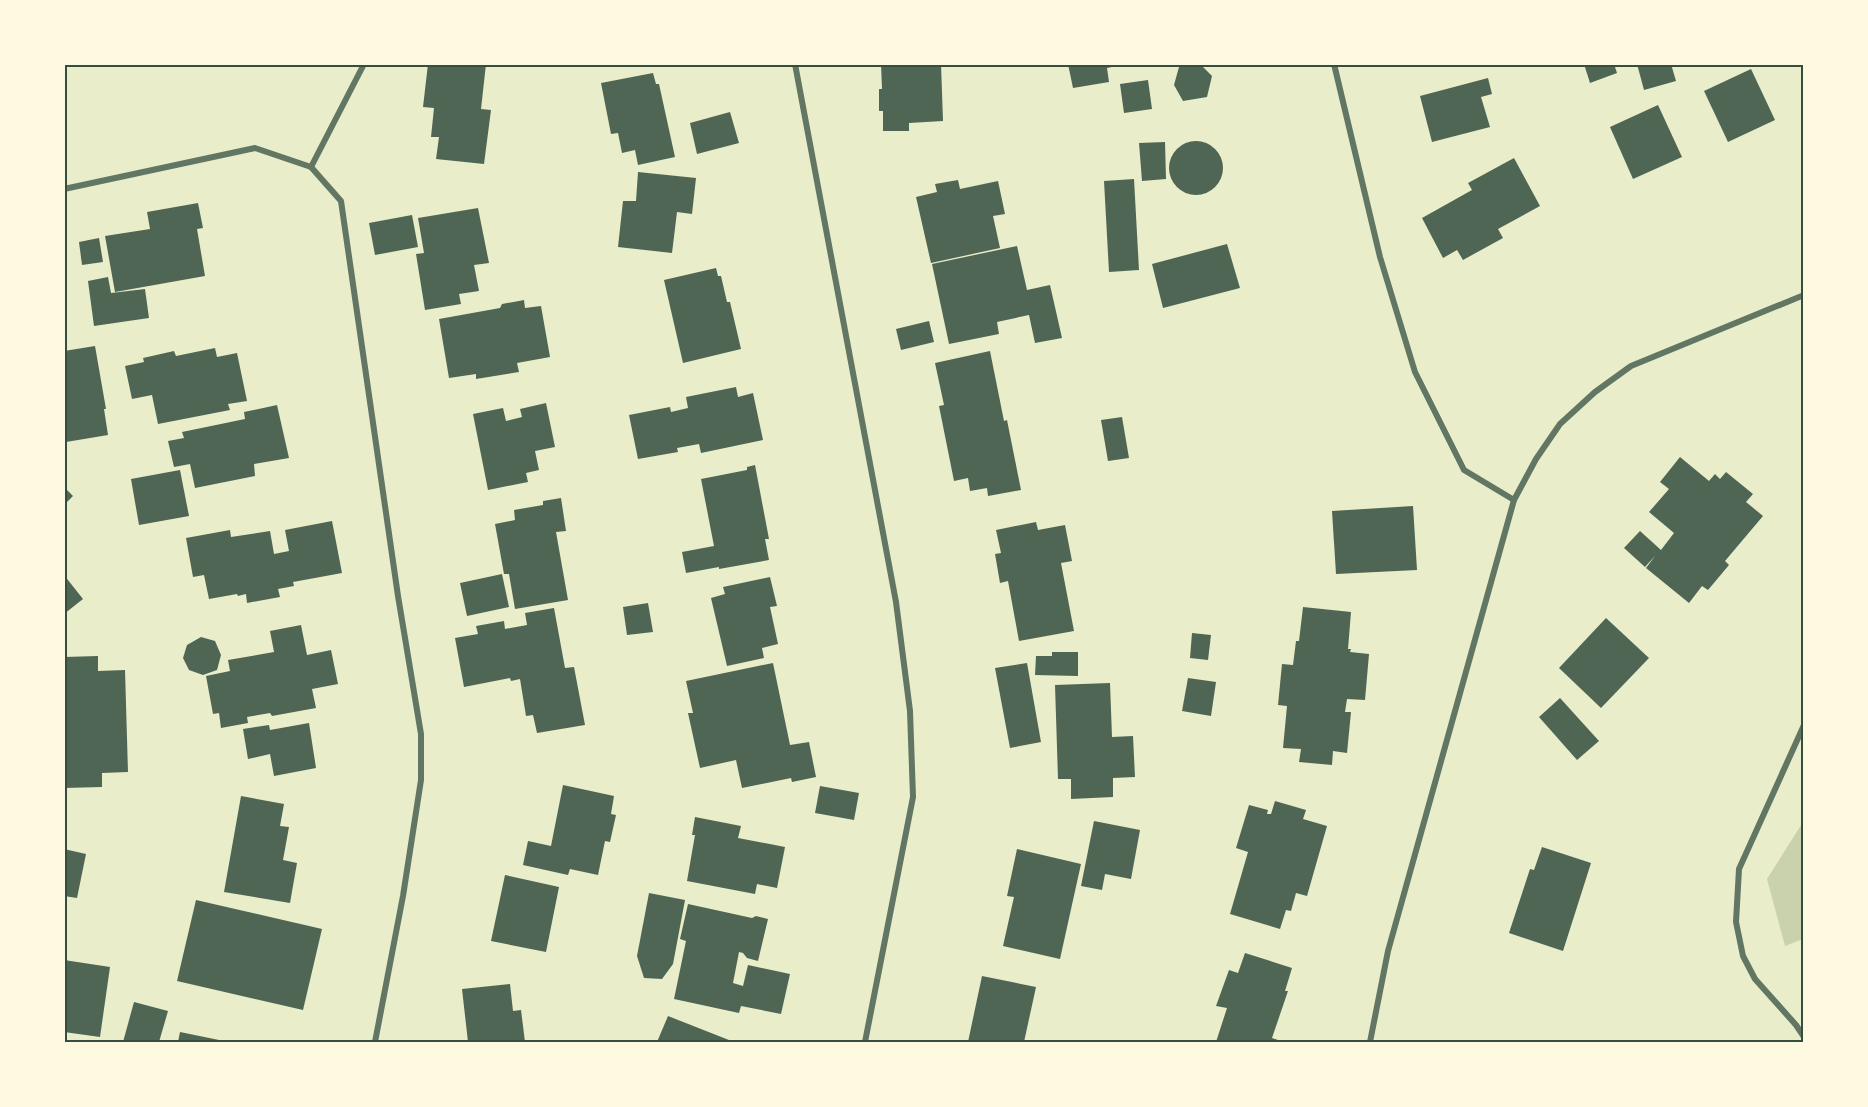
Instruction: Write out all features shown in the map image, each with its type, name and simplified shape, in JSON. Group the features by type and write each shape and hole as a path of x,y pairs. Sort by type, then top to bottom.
{"street":[{"path":"311,167 364,64"},
{"path":"795,64 896,602 910,711 913,797 865,1042"},
{"path":"1334,64 1380,257 1415,372 1464,470 1514,500"},
{"path":"64,189 255,148 311,167 341,201 398,596 421,734 421,780 403,896 375,1042"},
{"path":"1370,1042 1388,951 1514,500 1536,459 1560,424 1595,392 1631,366 1803,295"},
{"path":"1803,725 1739,870 1736,921 1743,956 1755,980 1796,1025 1803,1037"}],"green space":[{"path":"1803,822 1803,939 1785,946 1767,879"}],"building":[{"path":"428,64 486,64 481,109 491,110 484,164 436,159 439,137 431,137 434,108 423,107"},
{"path":"881,64 941,64 943,121 909,123 909,131 883,131 883,111 879,111 879,89 882,89"},
{"path":"1068,64 1117,64 1117,66 1107,68 1109,82 1073,88"},
{"path":"1200,64 1212,76 1207,97 1183,101 1174,85 1179,67"},
{"path":"1584,64 1614,64 1617,73 1590,83"},
{"path":"1637,64 1671,64 1676,81 1644,90"},
{"path":"1751,69 1775,120 1728,142 1704,91"},
{"path":"653,73 656,84 659,84 675,157 638,165 635,150 622,153 618,133 611,134 601,83"},
{"path":"1488,78 1492,94 1481,97 1490,127 1432,142 1420,96"},
{"path":"1148,80 1152,109 1124,113 1120,84"},
{"path":"1658,105 1682,157 1633,179 1610,127"},
{"path":"730,112 739,143 697,154 690,123"},
{"path":"1196,141 1206,143 1215,149 1221,158 1223,168 1221,178 1215,187 1206,193 1196,195 1186,193 1177,187 1171,178 1169,168 1171,158 1177,149 1186,143"},
{"path":"1165,142 1166,179 1142,181 1139,143"},
{"path":"1514,158 1540,206 1498,229 1503,238 1463,260 1457,250 1443,258 1422,218 1472,190 1468,183"},
{"path":"638,172 696,178 692,214 677,212 672,253 618,247 623,201 636,201"},
{"path":"1134,179 1139,270 1109,272 1104,181"},
{"path":"958,180 960,189 998,181 1005,214 993,216 1000,248 931,263 916,197 937,192 935,184"},
{"path":"198,203 203,228 197,229 205,276 115,292 105,236 150,229 147,212"},
{"path":"478,208 489,263 474,265 479,291 459,294 461,304 425,310 416,254 424,253 418,218"},
{"path":"412,215 418,247 375,255 369,223"},
{"path":"99,238 103,262 82,265 79,242"},
{"path":"1227,244 1240,288 1163,308 1152,264"},
{"path":"1017,246 1027,290 1050,285 1062,338 1035,343 1029,315 997,322 999,334 949,344 932,264"},
{"path":"716,268 718,276 721,276 727,302 730,302 741,349 683,363 664,280"},
{"path":"108,277 111,293 145,289 149,318 94,326 88,281"},
{"path":"524,300 525,308 541,306 550,357 517,363 519,372 476,379 476,374 449,378 439,319 500,308 502,304"},
{"path":"929,321 934,342 901,350 896,329"},
{"path":"95,346 108,435 66,442 64,351"},
{"path":"215,348 217,357 237,353 247,401 228,404 230,410 158,424 152,395 132,399 125,366 144,362 143,358 174,351 176,356"},
{"path":"990,351 1021,490 988,496 987,488 970,491 968,478 954,481 939,406 944,405 935,363"},
{"path":"736,387 738,397 753,393 763,440 701,453 699,444 677,448 678,452 638,459 629,415 670,407 671,412 688,408 686,397"},
{"path":"546,403 555,447 535,451 539,470 526,473 528,482 488,490 473,414 503,408 506,421 522,417 520,409"},
{"path":"277,405 289,458 254,464 255,476 195,488 190,464 174,467 168,441 184,438 182,432 245,419 244,412"},
{"path":"1122,417 1129,458 1108,461 1101,420"},
{"path":"1680,457 1709,481 1715,474 1720,479 1726,472 1753,494 1746,502 1763,516 1725,561 1729,565 1708,590 1702,586 1689,603 1646,568 1655,556 1645,567 1624,548 1640,531 1661,550 1674,533 1649,512 1669,489 1660,482"},
{"path":"755,465 769,539 765,539 769,560 686,573 682,552 714,546 701,479 747,470 747,467"},
{"path":"180,470 189,516 139,525 131,479"},
{"path":"64,487 73,496 64,505"},
{"path":"561,498 566,531 556,532 568,600 515,609 509,574 504,574 495,524 515,520 514,510 543,505 543,501"},
{"path":"1413,506 1417,570 1336,574 1332,511"},
{"path":"332,521 342,573 293,582 294,586 278,589 280,597 247,603 246,594 209,599 204,575 193,577 186,538 230,530 231,537 270,531 274,554 289,551 285,530"},
{"path":"1036,522 1038,530 1065,525 1072,561 1061,563 1074,631 1019,641 1008,581 1000,583 995,554 1001,553 996,530"},
{"path":"502,574 509,607 467,616 460,583"},
{"path":"64,575 83,599 64,614"},
{"path":"770,577 777,606 770,607 778,644 762,648 764,658 727,666 711,598 725,594 723,587"},
{"path":"648,603 653,632 627,635 623,607"},
{"path":"1303,607 1351,612 1348,649 1351,649 1350,652 1369,654 1365,700 1347,699 1345,712 1351,712 1347,753 1333,751 1332,765 1299,762 1301,749 1283,748 1287,706 1278,705 1282,664 1293,665 1296,641 1299,641"},
{"path":"554,608 565,668 574,667 585,725 537,733 533,715 526,716 520,679 511,681 510,678 464,687 455,638 478,634 476,626 504,621 505,629 527,625 525,613"},
{"path":"1606,618 1649,658 1601,708 1559,668"},
{"path":"301,625 307,655 331,650 338,684 312,689 316,708 272,716 270,713 247,717 248,723 221,728 219,713 213,714 206,676 230,671 228,660 274,652 270,631"},
{"path":"1192,633 1211,635 1208,660 1190,658"},
{"path":"201,637 215,641 221,655 217,670 203,675 189,670 183,658 187,645"},
{"path":"1052,652 1078,652 1078,676 1035,675 1036,656 1052,656"},
{"path":"98,656 98,671 125,670 128,772 102,773 102,787 64,788 64,657"},
{"path":"773,663 790,745 809,742 816,777 792,782 791,778 742,788 736,760 700,768 688,713 693,713 686,681"},
{"path":"1027,663 1041,742 1010,748 995,668"},
{"path":"1188,678 1216,682 1211,716 1182,711"},
{"path":"1110,683 1112,737 1133,736 1135,777 1113,778 1113,797 1071,799 1071,779 1058,779 1055,685"},
{"path":"1560,698 1599,741 1577,760 1539,717"},
{"path":"309,723 316,768 274,776 270,754 248,759 243,729 269,725 270,730"},
{"path":"563,785 614,796 611,814 616,815 610,842 605,841 598,875 570,869 568,875 523,865 528,841 551,846"},
{"path":"820,786 859,793 854,820 815,813"},
{"path":"241,796 284,804 280,826 289,827 283,860 297,863 290,903 224,892"},
{"path":"1275,801 1306,810 1303,819 1327,826 1307,896 1296,893 1291,911 1286,910 1280,929 1230,914 1248,852 1236,848 1249,805 1268,810 1267,814 1271,814"},
{"path":"695,817 741,826 738,838 785,847 777,888 757,884 755,894 687,881 695,835 692,835"},
{"path":"1094,821 1140,830 1131,879 1105,874 1102,890 1081,886"},
{"path":"1542,847 1591,863 1563,951 1509,933 1530,869 1534,870"},
{"path":"64,849 86,854 77,898 64,896"},
{"path":"1017,849 1081,864 1060,959 1003,946 1014,897 1007,896"},
{"path":"505,875 559,887 546,952 491,941"},
{"path":"649,893 685,900 673,964 662,979 644,978 637,956"},
{"path":"196,900 322,929 303,1010 177,981"},
{"path":"688,904 752,918 756,916 768,919 758,961 747,958 739,952 733,983 743,986 748,965 790,974 781,1014 741,1006 739,1013 674,999 686,941 680,939"},
{"path":"1245,953 1292,968 1285,991 1288,991 1272,1038 1284,1042 1216,1042 1227,1008 1216,1006 1229,970 1238,973"},
{"path":"64,960 110,967 100,1037 64,1032"},
{"path":"982,976 1036,987 1024,1042 968,1042"},
{"path":"510,984 513,1011 521,1010 525,1042 468,1042 462,989"},
{"path":"134,1002 168,1011 159,1042 123,1042"},
{"path":"668,1016 734,1042 657,1042"},
{"path":"180,1032 219,1040 218,1042 178,1042"},
{"path":"526,1040 557,1040 557,1042 526,1042"}]}
